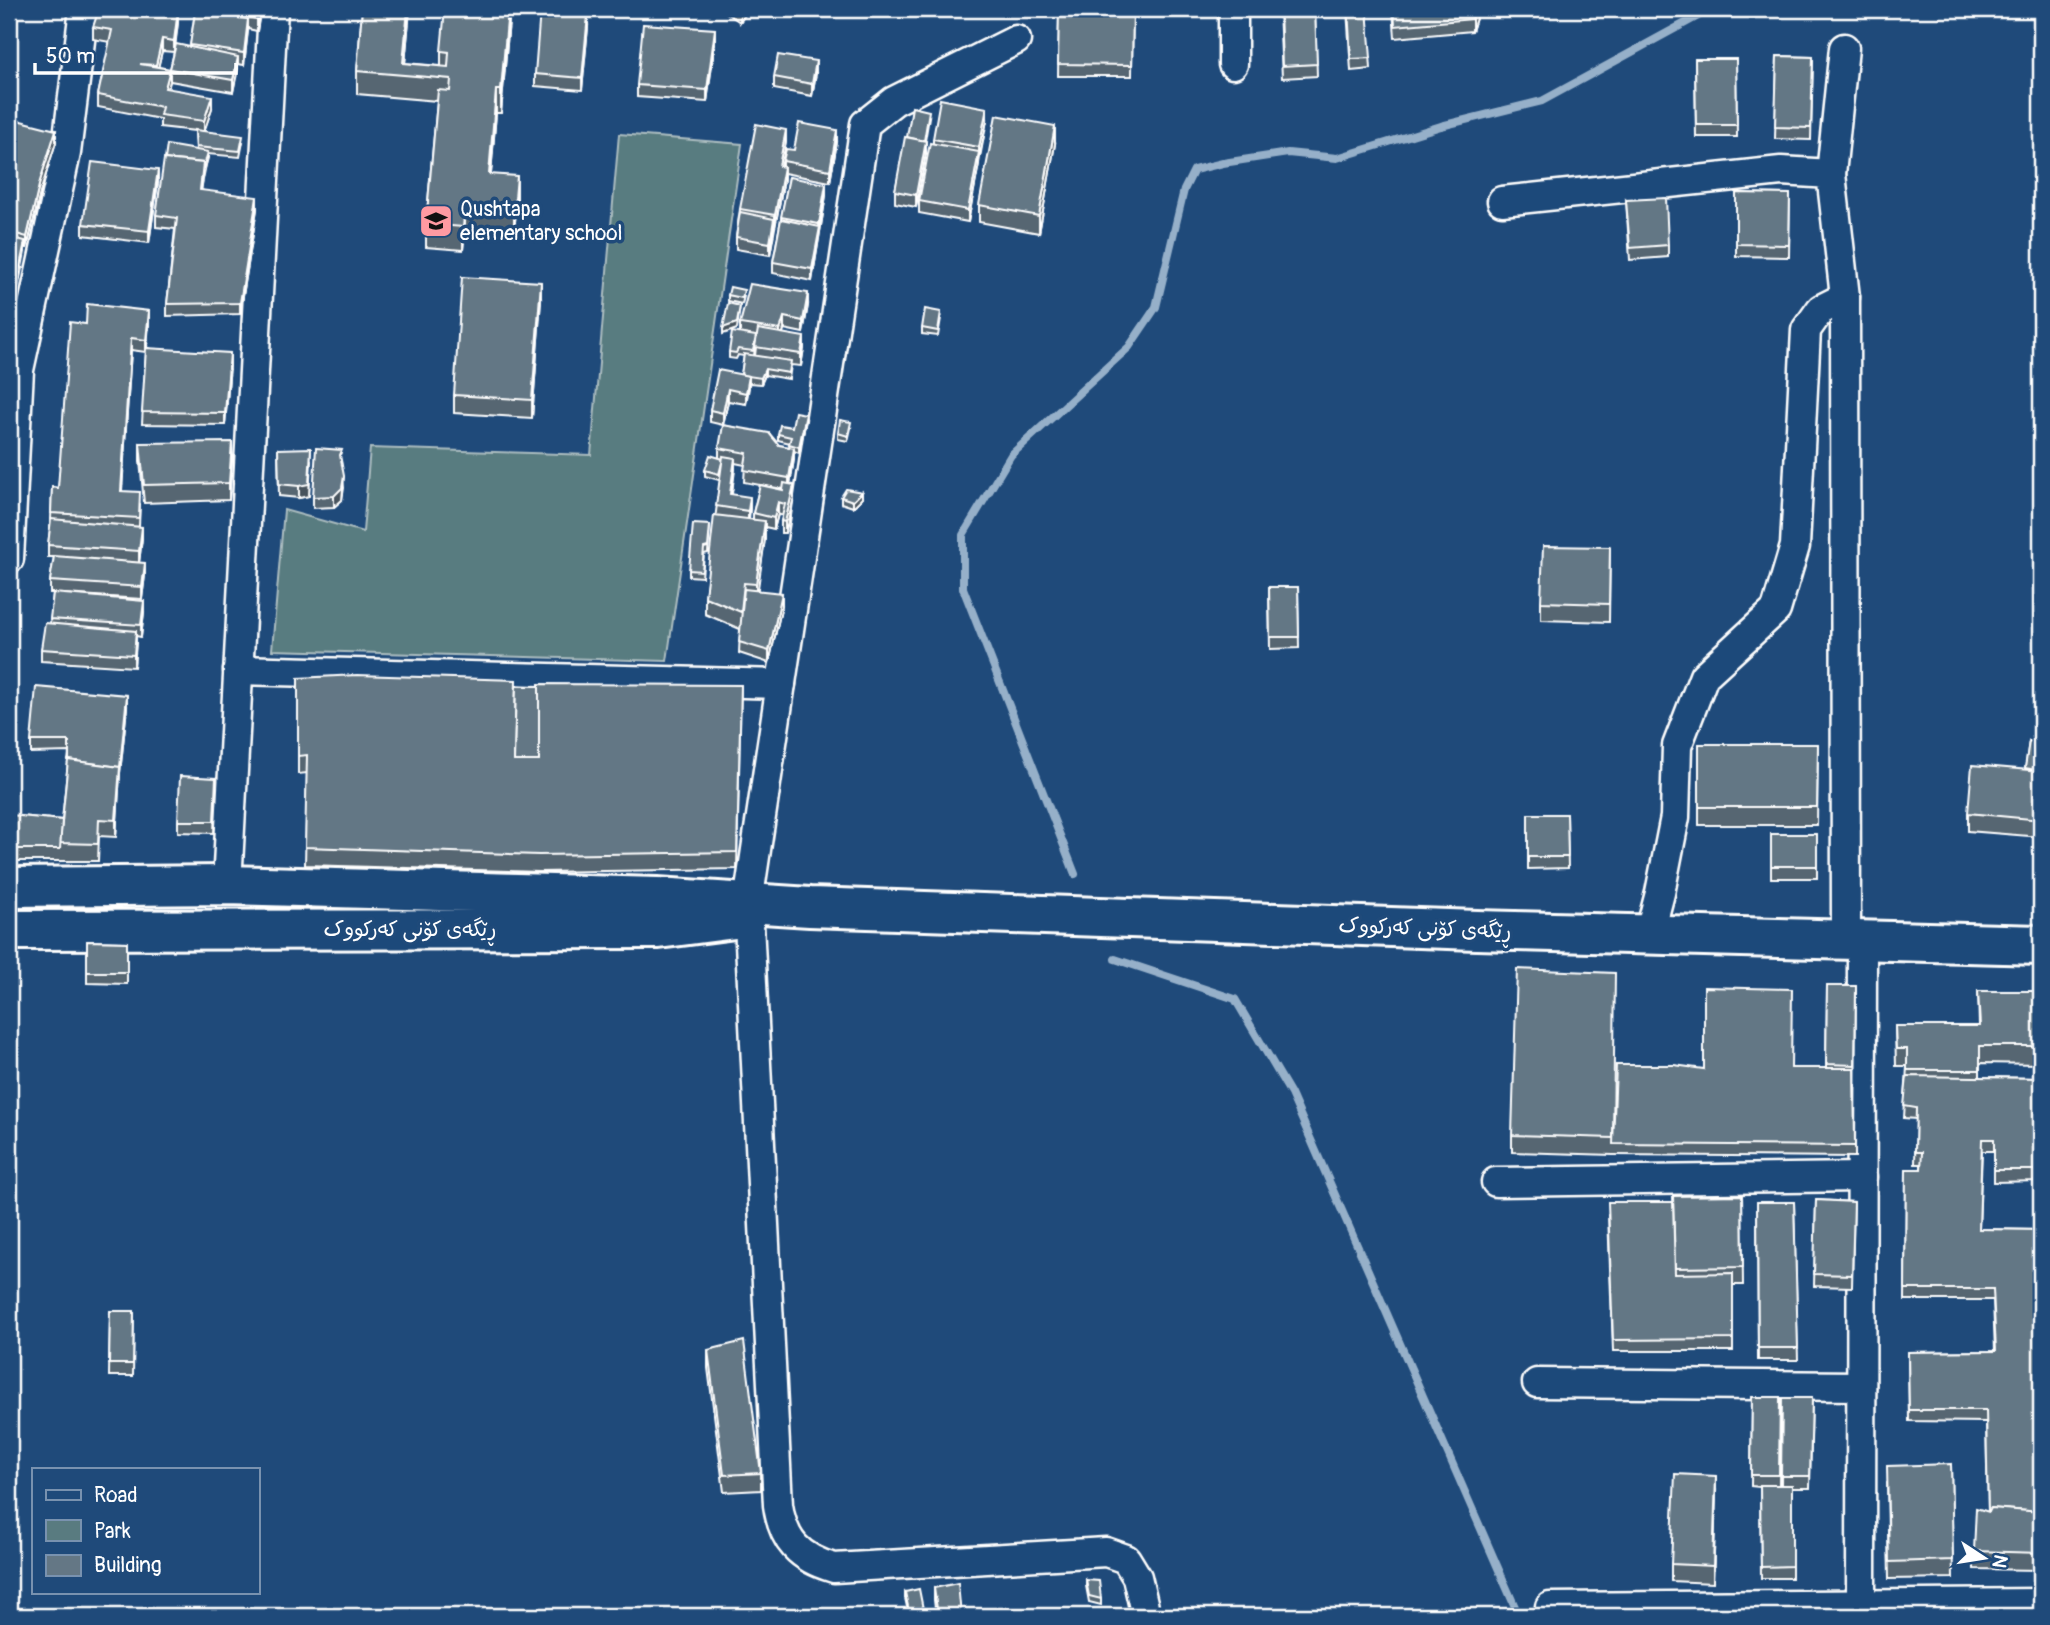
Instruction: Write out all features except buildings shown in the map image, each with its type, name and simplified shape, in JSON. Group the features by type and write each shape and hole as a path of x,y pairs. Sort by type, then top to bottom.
{"street":[{"path":"9,559 19,370 66,153 84,9"},
{"path":"226,886 273,9"},
{"path":"1233,9 1233,64"},
{"path":"1016,40 894,101 865,124 749,910 778,1505 781,1523 789,1540 801,1553 816,1563 834,1568 1106,1552 1126,1559 1137,1577 1146,1616"},
{"path":"1844,48 1831,174 1845,297 1854,940 1862,1178 1861,1606"},
{"path":"1502,201 1781,171 1831,174"},
{"path":"1649,934 1675,817 1677,746 1704,676 1776,610 1795,547 1806,330 1821,309 1845,297"},
{"path":"238,670 781,684"},
{"name":"ڕێگەی کۆنی کەرکووک","path":"9,887 226,886 657,897 749,910"},
{"name":"ڕێگەی کۆنی کەرکووک","path":"9,930 658,929 749,910 810,907 2041,945"},
{"path":"1496,1182 1862,1178"},
{"path":"1537,1383 1861,1386"},
{"path":"1550,1607 2041,1603"}],"green space":[{"path":"619,134 742,144 667,661 272,650 284,510 363,532 370,448 591,455"}],"waterway":[{"path":"1075,874 963,588 963,535 1011,455 1129,347 1156,307 1184,190 1194,170 1288,153 1337,158 1441,126 1542,101 1711,9"},
{"path":"1115,959 1235,999 1291,1094 1519,1616"}],"place":[{"name":"Qushtapa elementary school","path":"436,221"}]}
